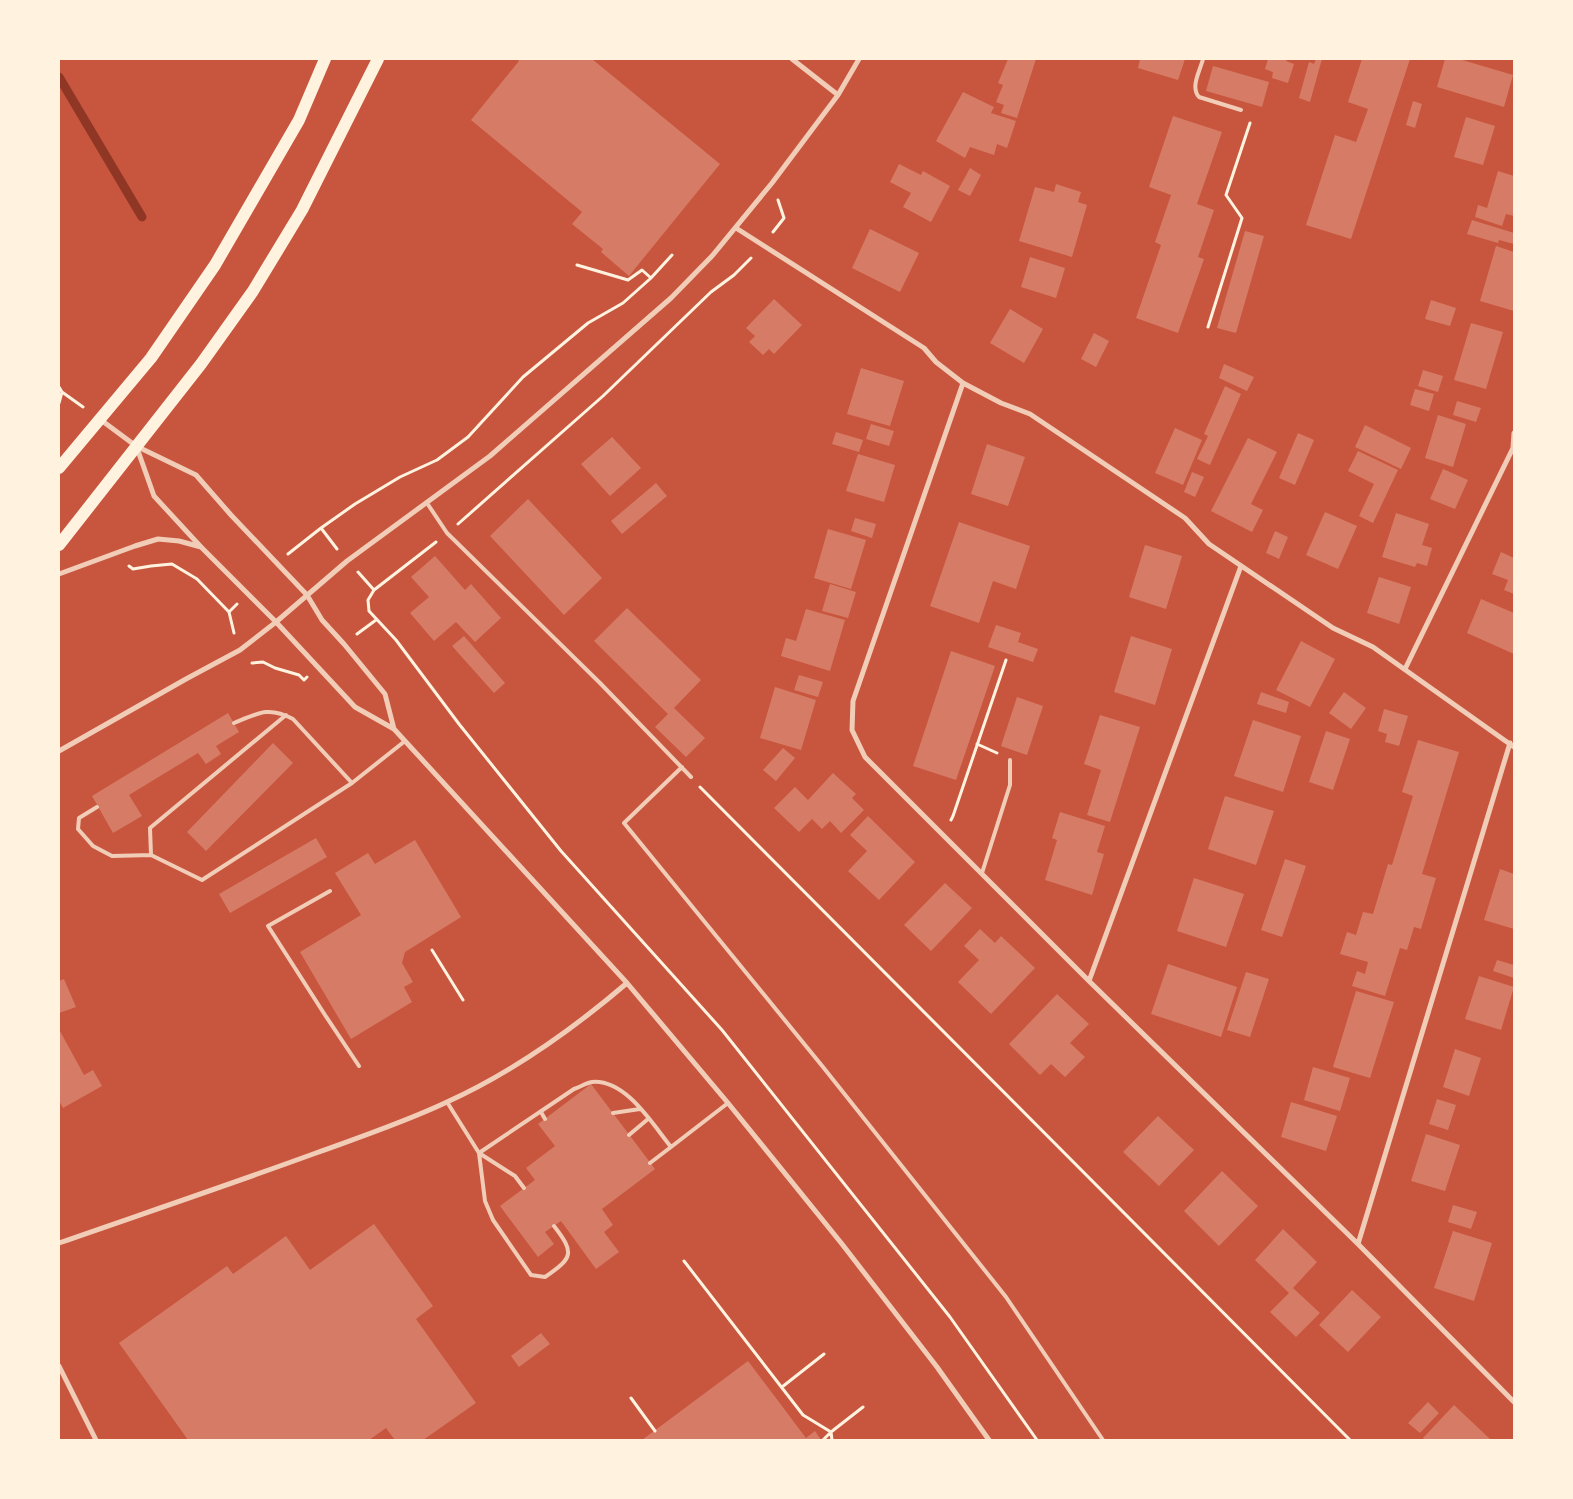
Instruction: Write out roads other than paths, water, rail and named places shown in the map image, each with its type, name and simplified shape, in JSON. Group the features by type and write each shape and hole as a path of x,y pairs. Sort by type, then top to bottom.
{"main road":[{"path":"59,468 151,358 215,265 299,120 325,59"},
{"path":"59,545 201,364 253,291 302,210 378,59"}],"street":[{"path":"792,59 838,95"},
{"path":"59,751 240,650 347,561 490,456 671,298 712,256 736,228 838,95 859,59"},
{"path":"736,228 924,348 936,362 963,383 1001,403 1030,414 1186,518 1209,544 1241,566 1333,628 1373,647 1512,745 1358,1244"},
{"path":"963,383 853,702 852,730 865,757 1358,1244 1514,1402"},
{"path":"100,419 136,446 196,475 307,595 322,620 385,694 394,729"},
{"path":"1405,669 1513,448 1514,433"},
{"path":"136,446 154,496 355,707 394,729 626,983 728,1103 848,1252 937,1367 989,1440"},
{"path":"59,574 158,539 180,541 201,547"},
{"path":"1089,980 1241,566"},
{"path":"59,1243 272,1169 395,1124 448,1102 552,1043 626,983"},
{"path":"59,1366 96,1440"}],"lane":[{"path":"1203,59 1194,88 1196,94 1199,97 1241,110"},
{"path":"427,503 448,533 600,683 691,777"},
{"path":"234,723 263,711 276,711 286,715 293,719 352,783"},
{"path":"151,855 150,828 286,715"},
{"path":"97,807 79,818 78,829 93,846 112,856 151,855 202,880 352,783 405,741"},
{"path":"982,873 1010,785 1010,760"},
{"path":"682,766 624,824 823,1067 1006,1297 1103,1440"},
{"path":"330,891 268,926 359,1066"},
{"path":"479,1153 574,1089 592,1082 605,1083 619,1089 640,1109 671,1148"},
{"path":"448,1102 479,1153 485,1201 493,1220 531,1275 545,1277 564,1265 569,1255 566,1242 554,1226"},
{"path":"650,1163 728,1103"},
{"path":"613,1113 640,1109"},
{"path":"541,1112 546,1119"},
{"path":"629,1134 648,1119"},
{"path":"479,1153 515,1176 524,1188"}],"waterway":[{"path":"59,77 142,217"}]}
